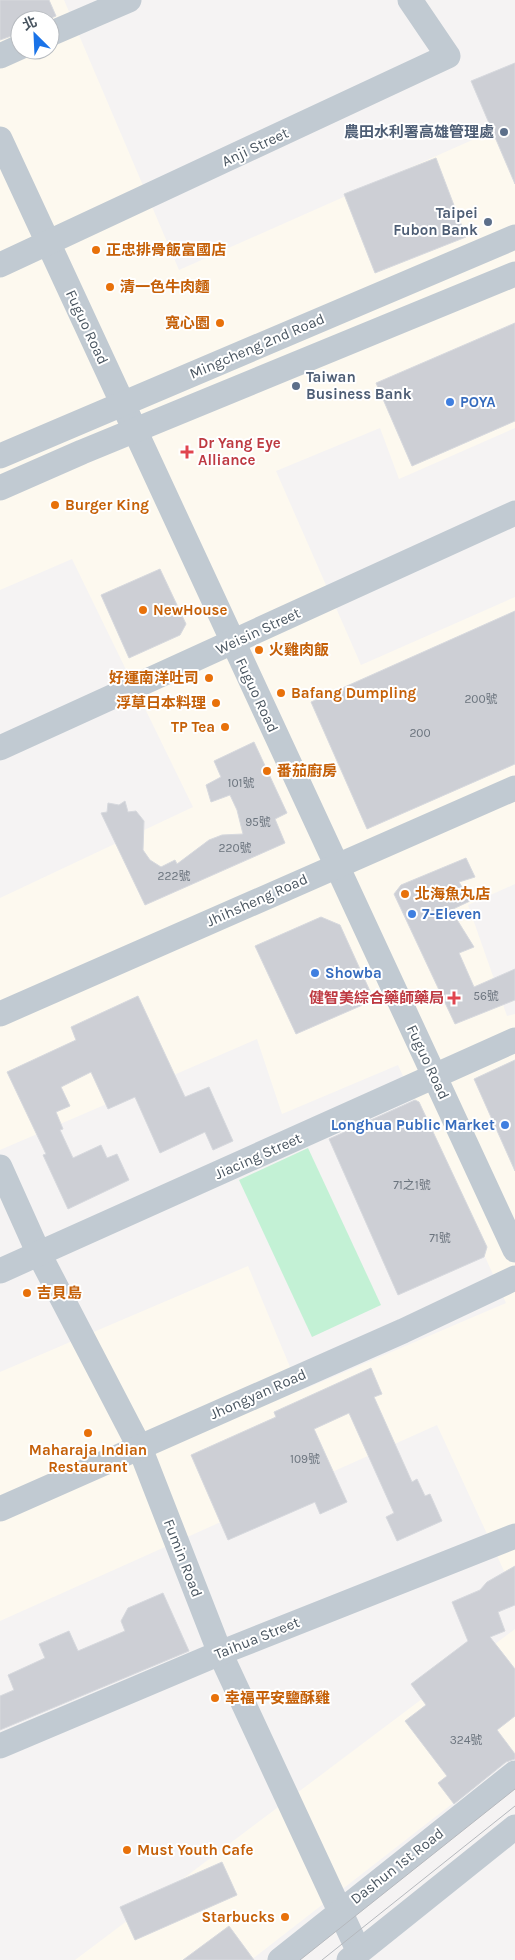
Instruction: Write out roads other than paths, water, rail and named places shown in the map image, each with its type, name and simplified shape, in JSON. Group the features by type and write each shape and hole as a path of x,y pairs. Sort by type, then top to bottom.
{"street":[{"path":"60,30 129,0"},
{"name":"Anji Street","path":"0,266 448,56 410,0"},
{"name":"Fuguo Road","path":"0,140 515,1250"},
{"name":"Mingcheng 2nd Road","path":"0,456 515,237"},
{"name":"Mingcheng 2nd Road","path":"0,488 515,274"},
{"name":"Weisin Street","path":"0,748 515,513"},
{"name":"Jhihsheng Road","path":"0,1014 515,788"},
{"name":"Jiacing Street","path":"0,1271 515,1040"},
{"name":"Fumin Road","path":"0,1167 39,1254 140,1448 220,1653 341,1912 354,1956"},
{"name":"Jhongyan Road","path":"0,1509 403,1331 515,1278"},
{"name":"Taihua Street","path":"0,1746 220,1653 515,1536"},
{"name":"Dashun 1st Road","path":"280,1960 515,1773"},
{"path":"354,1956 515,1827"}],"tram line":[{"path":"300,1960 515,1789"},
{"path":"322,1960 515,1806"}],"place":[{"name":"農田水利署高雄管理處","path":"504,132"},
{"name":"Taipei Fubon Bank","path":"488,222"},
{"name":"正忠排骨飯富國店","path":"96,250"},
{"name":"清一色牛肉麵","path":"110,287"},
{"name":"寬心園","path":"220,323"},
{"name":"Taiwan Business Bank","path":"296,386"},
{"name":"POYA","path":"450,402"},
{"name":"Dr Yang Eye Alliance","path":"187,452"},
{"name":"Burger King","path":"55,505"},
{"name":"NewHouse","path":"143,610"},
{"name":"火雞肉飯","path":"259,650"},
{"name":"好運南洋吐司","path":"209,678"},
{"name":"Bafang Dumpling","path":"281,693"},
{"name":"浮草日本料理","path":"216,703"},
{"name":"TP Tea","path":"225,727"},
{"name":"番茄廚房","path":"267,771"},
{"name":"北海魚丸店","path":"405,894"},
{"name":"7-Eleven","path":"412,914"},
{"name":"Showba","path":"315,973"},
{"name":"健智美綜合藥師藥局","path":"454,998"},
{"name":"Longhua Public Market","path":"505,1125"},
{"name":"吉貝島","path":"27,1293"},
{"name":"Maharaja Indian Restaurant","path":"88,1433"},
{"name":"幸福平安鹽酥雞","path":"215,1698"},
{"name":"Must Youth Cafe","path":"127,1850"},
{"name":"Starbucks","path":"285,1917"}]}
